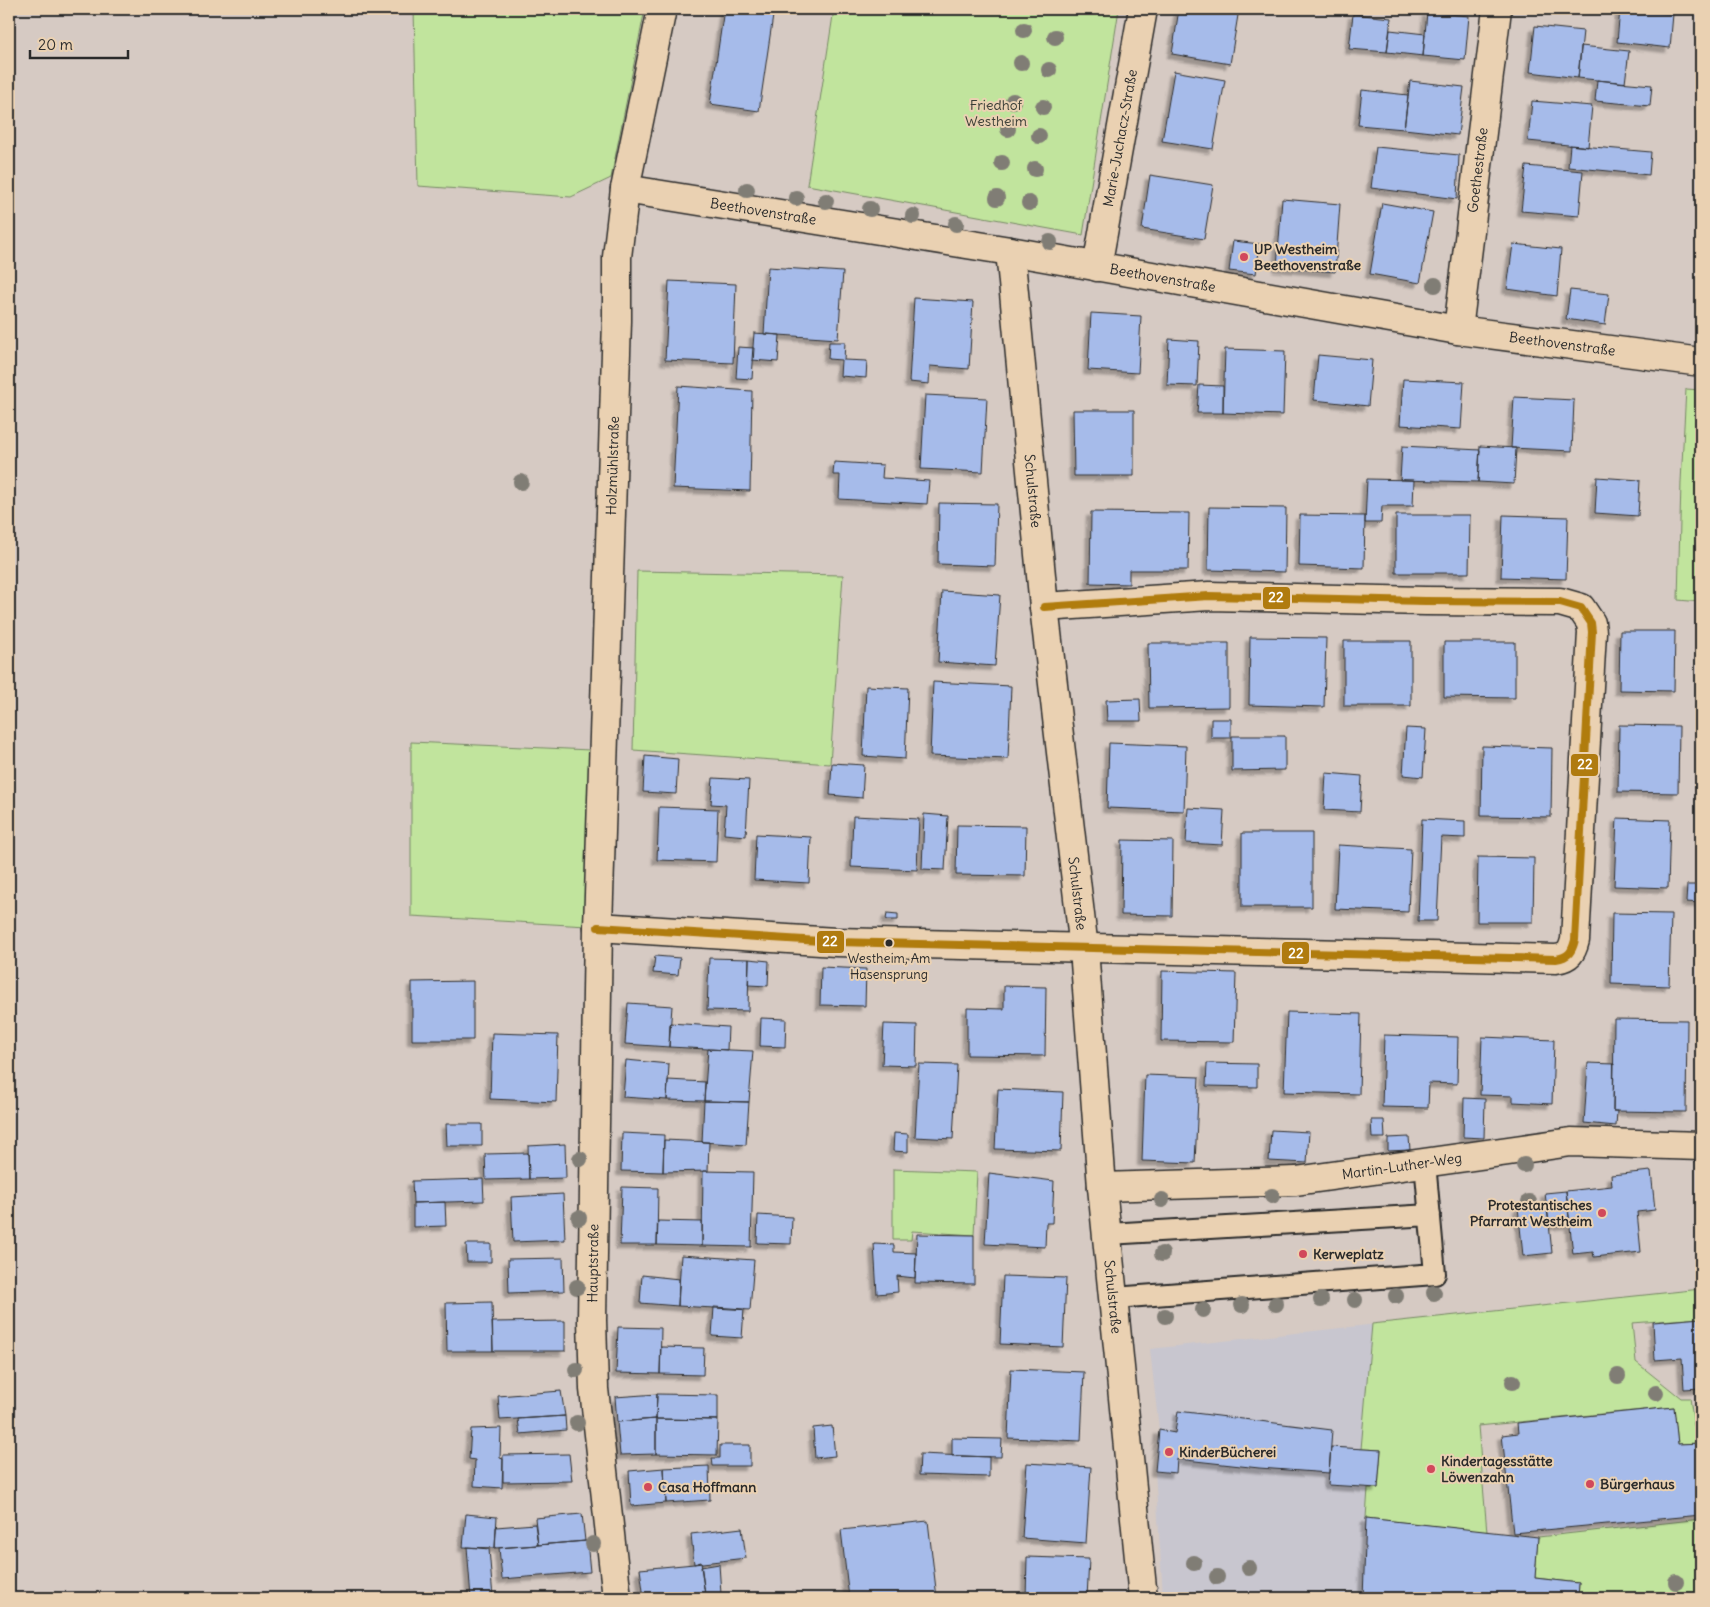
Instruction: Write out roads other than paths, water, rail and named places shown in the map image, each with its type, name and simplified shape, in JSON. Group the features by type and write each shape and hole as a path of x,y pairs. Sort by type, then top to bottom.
{"street":[{"name":"Holzmühlstraße","path":"598,927 617,321 617,257 625,190 662,9"},
{"name":"Marie-Juchacz-Straße","path":"1097,267 1143,9"},
{"name":"Goethestraße","path":"1458,330 1497,9"},
{"name":"Beethovenstraße","path":"625,190 1010,251 1458,330 1701,362"},
{"name":"Schulstraße","path":"1010,251 1044,607 1084,948 1102,1186 1143,1598"},
{"path":"598,927 836,942 1556,959 1565,958 1572,951 1592,632 1591,623 1581,608 1560,602 1424,602 1209,596 1044,607"},
{"name":"Hauptstraße","path":"598,927 592,1320 595,1398 617,1598"},
{"name":"Martin-Luther-Weg","path":"1102,1186 1296,1180 1571,1142 1701,1146"}],"lane":[{"path":"1114,1298 1435,1274 1425,1163"},
{"path":"1108,1234 1430,1215"}],"place":[{"name":"UP Westheim Beethovenstraße","path":"1244,257"},
{"name":"Westheim, Am Hasensprung","path":"889,943"},
{"name":"Protestantisches Pfarramt Westheim","path":"1602,1213"},
{"name":"Kerweplatz","path":"1303,1254"},
{"name":"KinderBücherei","path":"1169,1452"},
{"name":"Kindertagesstätte Löwenzahn","path":"1431,1469"},
{"name":"Bürgerhaus","path":"1590,1484"},
{"name":"Casa Hoffmann","path":"648,1487"}],"park label":[{"name":"Friedhof Westheim","path":"996,114"}]}
